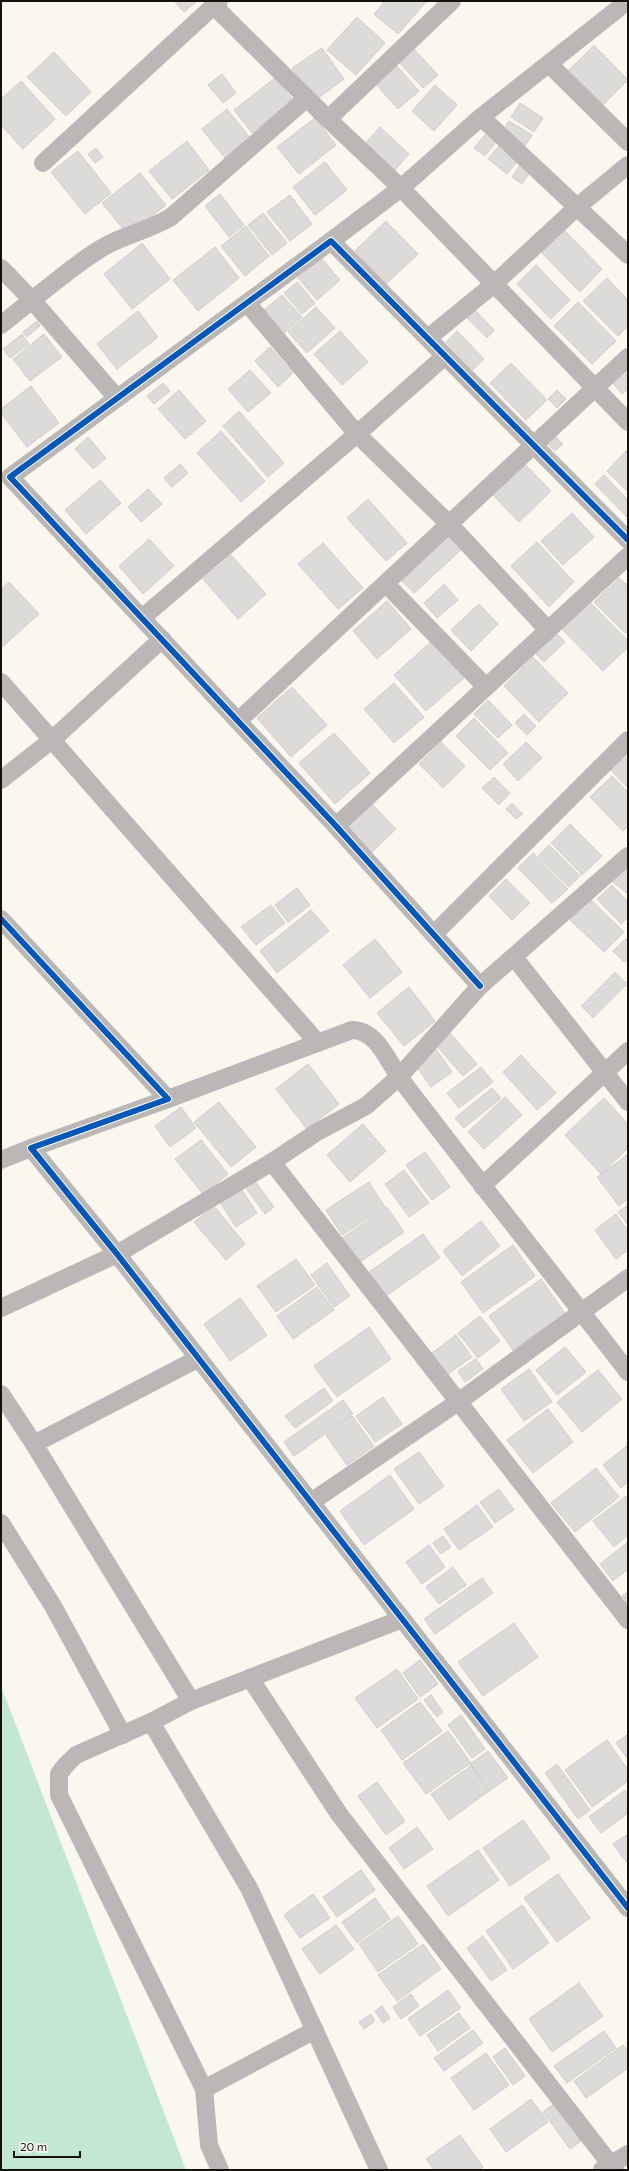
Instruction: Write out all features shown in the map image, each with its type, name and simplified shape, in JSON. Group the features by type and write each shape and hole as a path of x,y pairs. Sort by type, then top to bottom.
{"street":[{"path":"328,119 452,1"},
{"path":"43,163 216,3 307,98 401,188 628,422"},
{"path":"480,986 435,933 142,618 6,480 332,241 401,188 481,117 619,9"},
{"path":"550,64 628,142"},
{"path":"1,325 88,256 110,244 156,226 171,217 307,98"},
{"path":"481,117 628,255"},
{"path":"428,338 494,284 577,207 628,166"},
{"path":"332,241 628,540"},
{"path":"1,268 32,300 116,398"},
{"path":"247,303 358,434 450,525 548,630"},
{"path":"142,618 358,434 445,356"},
{"path":"238,721 450,525 533,444 596,389 628,357"},
{"path":"336,826 628,556"},
{"path":"386,584 486,687"},
{"path":"1,780 53,739 162,640"},
{"path":"1,682 53,739 318,1043"},
{"path":"435,933 628,740"},
{"path":"1,1308 117,1254 272,1162 317,1132 366,1106 399,1077 480,986 628,856"},
{"path":"1,919 168,1099"},
{"path":"514,957 628,1102"},
{"path":"3,1156 31,1148 168,1099 352,1030 359,1030 374,1039 399,1077 482,1186 539,1255 628,1372"},
{"path":"482,1186 628,1051"},
{"path":"31,1148 199,1358 628,1908"},
{"path":"272,1162 628,1620"},
{"path":"311,1502 458,1402 628,1278"},
{"path":"34,1444 199,1358"},
{"path":"1,1394 34,1444 190,1701"},
{"path":"1,1523 53,1606 123,1735"},
{"path":"220,2170 209,2145 204,2089 60,1794 59,1774 76,1755 151,1722 190,1701 402,1619"},
{"path":"250,1678 339,1814 609,2168 628,2154"},
{"path":"151,1722 249,1888 379,2170"},
{"path":"204,2089 314,2030"}],"green space":[{"path":"1,1686 186,2170 1,2170"}],"building":[{"path":"174,1 197,1 184,12"},
{"path":"385,1 427,1 398,34 374,14"},
{"path":"357,17 385,43 356,75 327,50"},
{"path":"594,45 628,80 601,107 567,72"},
{"path":"412,47 438,75 423,88 397,60"},
{"path":"322,48 344,79 314,101 292,68"},
{"path":"54,52 91,92 66,116 27,77"},
{"path":"396,65 419,91 398,109 375,83"},
{"path":"222,74 236,93 223,103 208,85"},
{"path":"275,78 293,100 252,133 234,110"},
{"path":"21,81 55,119 23,149 1,125 1,99"},
{"path":"435,85 457,105 434,131 412,111"},
{"path":"520,103 543,118 534,132 511,117"},
{"path":"227,109 250,138 225,158 202,129"},
{"path":"315,118 336,145 299,174 277,147"},
{"path":"509,121 532,135 525,146 502,132"},
{"path":"380,127 409,154 394,171 364,145"},
{"path":"489,130 499,138 485,156 474,148"},
{"path":"187,141 209,170 172,199 149,171"},
{"path":"503,141 522,156 507,174 488,159"},
{"path":"96,148 103,157 95,163 88,154"},
{"path":"78,151 111,193 85,214 51,172"},
{"path":"325,162 347,190 315,215 293,187"},
{"path":"520,165 530,172 522,184 512,177"},
{"path":"140,173 166,205 128,235 102,203"},
{"path":"220,194 244,225 229,237 205,206"},
{"path":"290,195 312,224 290,241 267,212"},
{"path":"263,213 287,243 272,255 248,225"},
{"path":"386,221 418,254 386,284 355,251"},
{"path":"246,226 269,256 245,276 221,246"},
{"path":"563,229 602,269 580,292 540,251"},
{"path":"142,243 170,279 132,309 104,274"},
{"path":"215,247 239,278 198,311 173,280"},
{"path":"321,258 340,280 317,300 298,278"},
{"path":"536,265 570,300 551,319 517,284"},
{"path":"607,278 628,300 628,326 618,336 583,301"},
{"path":"297,282 315,303 302,314 284,293"},
{"path":"282,295 302,317 283,334 263,311"},
{"path":"578,302 616,341 592,364 554,326"},
{"path":"316,307 335,328 307,353 288,332"},
{"path":"475,310 494,330 487,338 467,318"},
{"path":"138,311 158,337 117,369 97,344"},
{"path":"37,321 40,326 27,337 23,332"},
{"path":"340,331 368,362 342,385 314,354"},
{"path":"457,331 484,359 473,370 446,342"},
{"path":"22,334 29,344 10,358 3,349"},
{"path":"44,334 62,357 30,381 13,359"},
{"path":"270,347 293,373 278,387 255,361"},
{"path":"511,363 547,400 526,420 490,383"},
{"path":"628,363 628,389 622,394 610,380"},
{"path":"250,370 271,393 248,412 228,389"},
{"path":"163,383 170,391 154,404 147,396"},
{"path":"31,386 59,423 27,447 1,413 1,409"},
{"path":"179,390 206,421 185,439 158,409"},
{"path":"557,390 566,399 557,408 548,399"},
{"path":"239,411 284,463 268,477 223,426"},
{"path":"221,431 265,481 241,502 197,453"},
{"path":"555,436 563,444 555,451 547,443"},
{"path":"88,437 106,458 93,469 75,449"},
{"path":"628,449 628,492 607,471"},
{"path":"523,462 551,491 519,522 491,493"},
{"path":"180,464 188,473 172,487 164,478"},
{"path":"604,475 628,500 628,518 595,484"},
{"path":"100,480 121,503 86,534 65,510"},
{"path":"148,489 162,504 141,522 128,507"},
{"path":"368,499 407,543 386,561 347,518"},
{"path":"572,513 594,537 563,565 541,541"},
{"path":"450,535 463,548 414,593 402,581"},
{"path":"149,539 174,566 143,594 119,566"},
{"path":"537,542 574,582 549,607 511,566"},
{"path":"323,543 363,588 338,609 298,564"},
{"path":"231,555 266,594 238,619 203,579"},
{"path":"619,578 628,586 628,631 625,633 594,602"},
{"path":"9,582 39,614 1,648 1,589"},
{"path":"444,584 458,600 437,618 424,603"},
{"path":"387,601 411,629 377,659 353,631"},
{"path":"590,602 628,641 628,647 603,671 562,629"},
{"path":"479,604 498,624 471,651 451,630"},
{"path":"555,632 565,642 544,662 534,652"},
{"path":"433,640 465,677 426,711 394,675"},
{"path":"533,657 568,693 539,722 504,686"},
{"path":"394,683 424,717 394,743 364,709"},
{"path":"292,687 327,725 291,757 257,718"},
{"path":"488,700 512,725 498,738 474,714"},
{"path":"524,714 536,726 527,735 515,723"},
{"path":"474,718 508,753 490,770 456,736"},
{"path":"334,733 370,773 335,804 299,763"},
{"path":"441,742 465,766 443,788 419,764"},
{"path":"526,742 542,758 518,781 503,764"},
{"path":"628,753 628,788 611,770"},
{"path":"612,776 628,792 628,826 623,831 590,797"},
{"path":"494,777 510,793 499,805 482,788"},
{"path":"370,802 396,829 371,853 345,826"},
{"path":"512,803 523,814 516,819 506,809"},
{"path":"570,824 602,856 582,875 551,843"},
{"path":"549,845 580,876 569,887 538,856"},
{"path":"533,853 568,889 552,903 518,868"},
{"path":"627,866 628,868 628,894 613,882"},
{"path":"506,879 530,903 512,920 489,896"},
{"path":"612,885 628,902 628,917 621,924 597,899"},
{"path":"297,888 310,905 288,922 275,905"},
{"path":"590,899 624,932 604,952 570,920"},
{"path":"271,905 285,923 256,945 241,927"},
{"path":"311,910 329,931 277,973 260,951"},
{"path":"628,937 628,959 624,962 613,951"},
{"path":"375,939 402,972 370,998 343,965"},
{"path":"615,972 627,984 593,1018 581,1006"},
{"path":"409,987 435,1021 404,1046 377,1013"},
{"path":"450,1033 477,1064 463,1076 436,1045"},
{"path":"435,1048 452,1072 431,1087 414,1063"},
{"path":"521,1055 556,1093 537,1110 503,1072"},
{"path":"308,1064 339,1104 307,1129 276,1089"},
{"path":"481,1067 493,1082 459,1108 447,1093"},
{"path":"492,1088 501,1098 464,1128 455,1118"},
{"path":"505,1097 522,1115 484,1149 468,1132"},
{"path":"604,1098 628,1124 628,1148 601,1174 565,1135"},
{"path":"219,1102 256,1147 231,1167 194,1122"},
{"path":"181,1107 196,1128 170,1147 155,1126"},
{"path":"363,1124 386,1151 350,1182 327,1155"},
{"path":"201,1140 228,1174 203,1194 175,1159"},
{"path":"425,1152 450,1187 432,1200 406,1165"},
{"path":"628,1154 628,1199 619,1206 597,1177"},
{"path":"404,1170 429,1203 409,1217 385,1184"},
{"path":"252,1177 274,1207 265,1214 243,1184"},
{"path":"369,1182 385,1207 342,1235 326,1210"},
{"path":"240,1187 257,1213 236,1227 219,1201"},
{"path":"628,1205 628,1225 618,1212"},
{"path":"214,1206 245,1244 226,1260 194,1222"},
{"path":"387,1207 404,1232 360,1262 342,1238"},
{"path":"616,1214 628,1231 628,1250 616,1259 595,1230"},
{"path":"481,1221 500,1246 462,1276 443,1251"},
{"path":"423,1234 440,1258 386,1296 369,1272"},
{"path":"513,1245 535,1276 483,1313 461,1282"},
{"path":"296,1259 315,1285 276,1312 257,1286"},
{"path":"327,1263 350,1296 334,1307 311,1275"},
{"path":"541,1279 565,1313 513,1350 489,1316"},
{"path":"317,1287 334,1310 293,1339 277,1316"},
{"path":"240,1298 267,1335 230,1361 204,1324"},
{"path":"480,1316 500,1341 478,1358 458,1333"},
{"path":"369,1327 391,1359 337,1397 314,1366"},
{"path":"456,1335 472,1357 445,1376 429,1355"},
{"path":"565,1347 586,1372 557,1395 536,1370"},
{"path":"476,1359 483,1369 465,1382 458,1371"},
{"path":"529,1369 552,1402 524,1421 501,1389"},
{"path":"598,1370 622,1399 582,1432 557,1402"},
{"path":"324,1388 333,1401 295,1428 285,1416"},
{"path":"383,1397 402,1424 375,1442 356,1416"},
{"path":"343,1400 353,1414 294,1456 284,1442"},
{"path":"548,1409 573,1442 533,1473 507,1440"},
{"path":"352,1416 374,1446 347,1465 326,1435"},
{"path":"628,1445 628,1482 621,1488 603,1465"},
{"path":"419,1452 444,1486 419,1504 394,1469"},
{"path":"596,1468 619,1497 575,1532 551,1503"},
{"path":"390,1475 414,1509 364,1545 340,1511"},
{"path":"499,1489 514,1510 495,1523 480,1502"},
{"path":"626,1496 628,1499 628,1535 614,1547 593,1521"},
{"path":"477,1505 493,1527 459,1550 444,1529"},
{"path":"443,1536 451,1547 441,1554 433,1543"},
{"path":"628,1542 628,1569 613,1581 600,1564"},
{"path":"429,1545 445,1567 422,1584 406,1562"},
{"path":"453,1567 466,1585 439,1604 426,1587"},
{"path":"482,1578 493,1593 435,1634 424,1619"},
{"path":"628,1591 628,1604 622,1596"},
{"path":"514,1623 538,1657 483,1696 458,1662"},
{"path":"420,1660 438,1684 420,1697 403,1673"},
{"path":"397,1669 418,1699 377,1728 355,1698"},
{"path":"431,1695 443,1712 437,1717 424,1700"},
{"path":"420,1702 442,1731 402,1760 381,1730"},
{"path":"461,1715 485,1749 472,1758 448,1725"},
{"path":"448,1731 471,1763 426,1794 403,1763"},
{"path":"628,1734 628,1759 616,1743"},
{"path":"607,1740 628,1770 628,1781 592,1807 565,1770"},
{"path":"488,1751 508,1778 489,1791 470,1764"},
{"path":"557,1764 590,1810 578,1819 545,1773"},
{"path":"471,1766 489,1791 449,1820 431,1794"},
{"path":"377,1782 405,1821 386,1835 358,1796"},
{"path":"625,1790 628,1794 628,1813 601,1833 589,1817"},
{"path":"523,1820 550,1858 510,1886 483,1848"},
{"path":"417,1827 433,1849 404,1869 389,1848"},
{"path":"628,1834 628,1864 613,1844"},
{"path":"478,1850 499,1880 448,1916 427,1886"},
{"path":"361,1870 375,1890 337,1917 323,1897"},
{"path":"558,1874 590,1918 557,1942 524,1898"},
{"path":"313,1894 330,1918 300,1938 284,1915"},
{"path":"375,1898 390,1919 357,1943 342,1922"},
{"path":"522,1905 549,1943 513,1969 486,1931"},
{"path":"398,1916 418,1944 378,1972 359,1944"},
{"path":"336,1925 354,1949 320,1974 302,1949"},
{"path":"483,1936 507,1970 491,1981 467,1948"},
{"path":"423,1944 441,1969 397,2001 378,1975"},
{"path":"579,1983 603,2016 552,2052 529,2019"},
{"path":"448,1990 461,2008 420,2036 408,2019"},
{"path":"411,1994 419,2006 401,2019 393,2007"},
{"path":"382,2006 390,2018 383,2023 375,2011"},
{"path":"459,2013 470,2028 438,2051 427,2035"},
{"path":"371,2014 375,2021 364,2029 359,2022"},
{"path":"473,2030 483,2043 444,2071 434,2058"},
{"path":"604,2031 616,2048 567,2083 554,2066"},
{"path":"623,2045 628,2052 628,2068 586,2098 574,2081"},
{"path":"505,2048 525,2076 513,2085 493,2057"},
{"path":"486,2053 509,2085 474,2110 451,2078"},
{"path":"531,2099 548,2122 506,2152 490,2129"},
{"path":"555,2103 581,2141 570,2149 543,2112"},
{"path":"460,2135 483,2167 479,2170 434,2170 426,2159"}],"cycle path":[{"path":"480,986 336,826 10,477 331,241 628,540"},
{"path":"1,919 168,1099 31,1148 117,1254 628,1908"}]}
